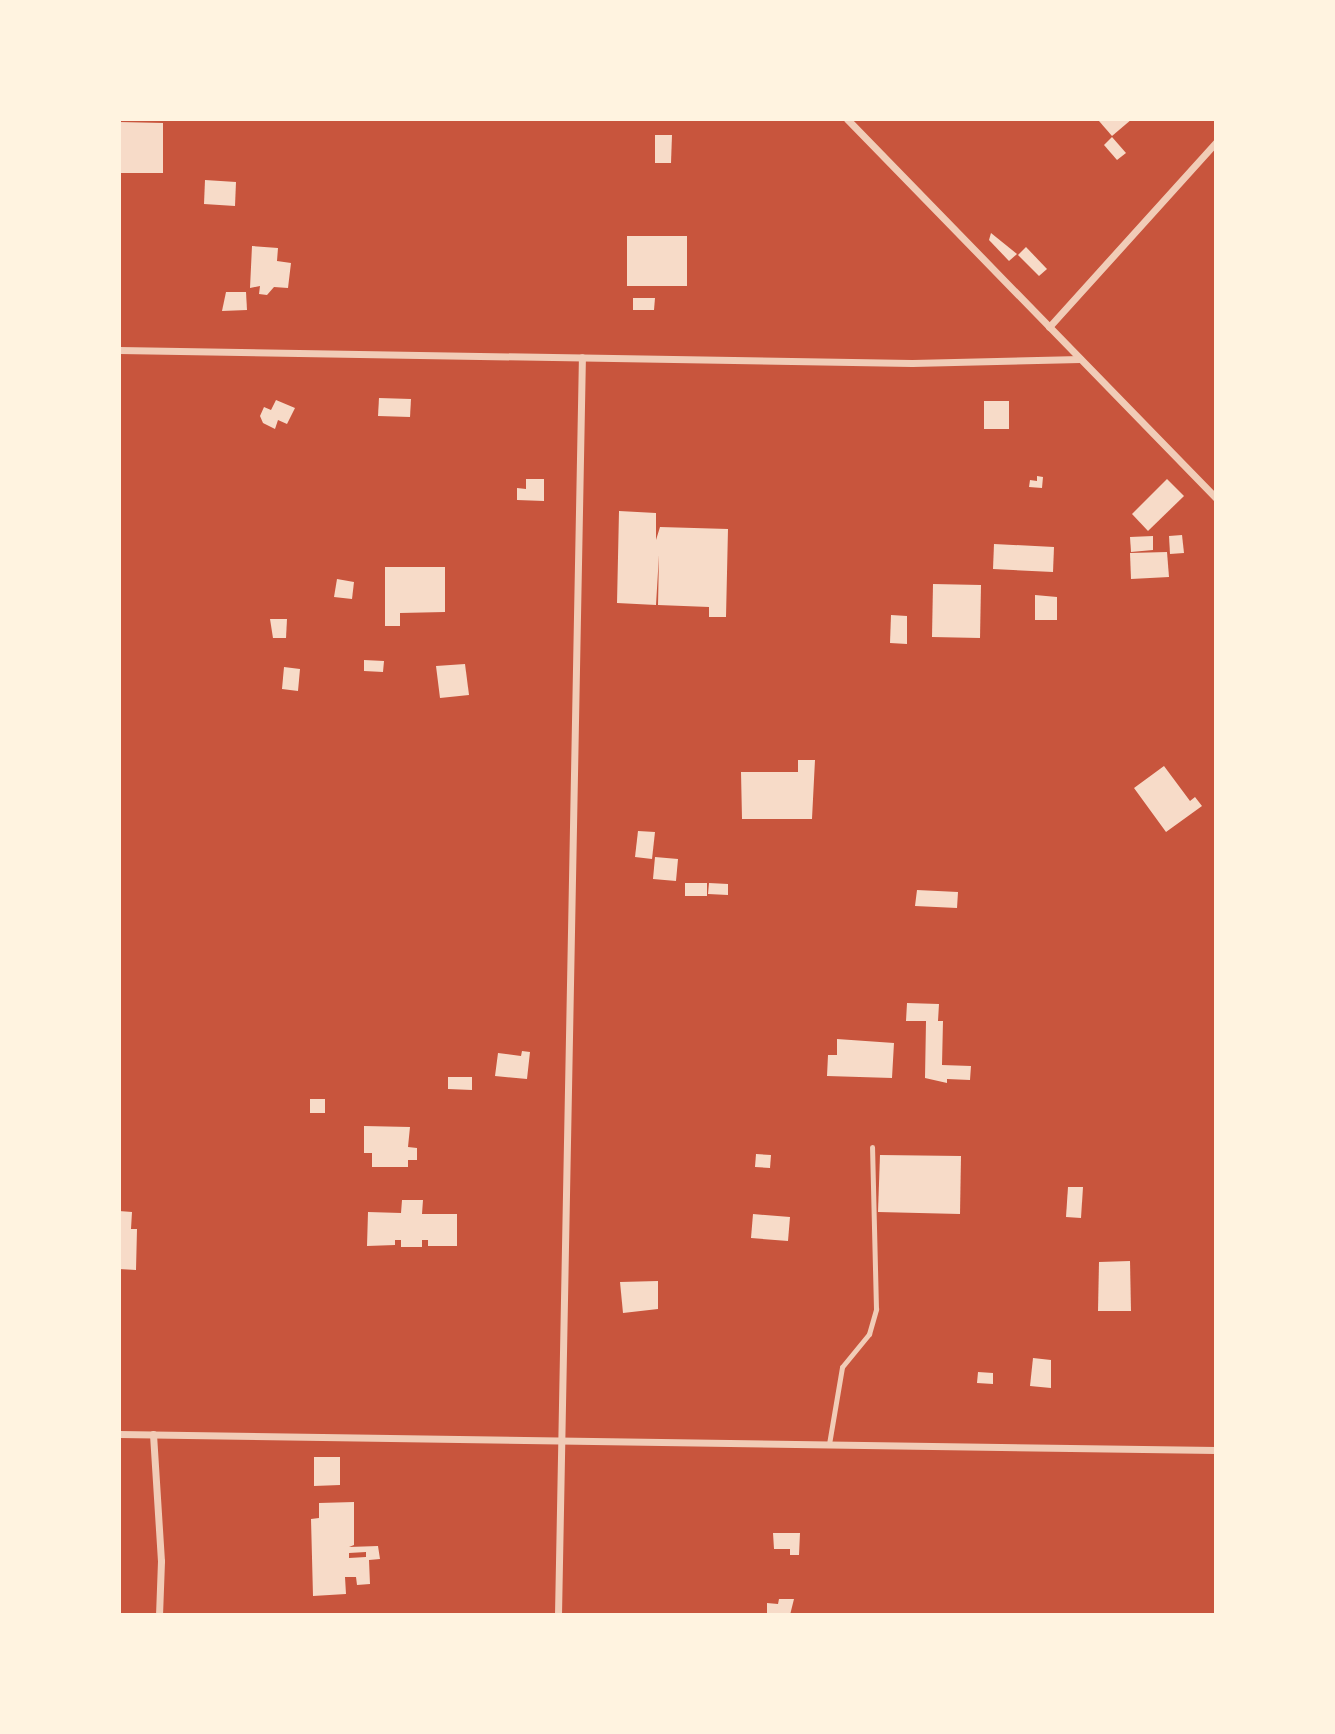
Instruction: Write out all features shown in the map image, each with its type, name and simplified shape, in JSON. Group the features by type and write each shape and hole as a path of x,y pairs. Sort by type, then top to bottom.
{"street":[{"path":"847,119 1216,498"},
{"path":"1049,327 1216,142"},
{"path":"119,350 912,363 1080,359"},
{"path":"558,1615 582,357"},
{"path":"119,1433 1216,1450"},
{"path":"153,1434 162,1562 159,1615"}],"lane":[{"path":"829,1444 842,1367 869,1334 876,1310 872,1147"}],"building":[{"path":"1132,119 1112,136 1099,121"},
{"path":"119,122 163,123 163,173 119,173"},
{"path":"655,135 672,135 671,163 655,163"},
{"path":"1112,137 1126,153 1117,160 1104,145"},
{"path":"205,180 236,182 235,206 204,204"},
{"path":"991,233 1017,254 1009,261 989,240"},
{"path":"627,236 687,236 687,286 627,286"},
{"path":"252,246 278,248 277,261 291,263 288,288 274,287 267,295 259,294 260,286 250,288"},
{"path":"1026,247 1047,269 1039,276 1018,255"},
{"path":"226,292 246,292 247,310 222,311"},
{"path":"633,298 655,298 654,310 633,310"},
{"path":"379,398 411,399 410,417 378,416"},
{"path":"276,400 295,408 287,424 278,420 275,429 263,423 260,416 264,407 271,410"},
{"path":"984,401 1009,401 1009,429 984,429"},
{"path":"1037,476 1043,477 1042,488 1029,487 1030,480 1037,481"},
{"path":"526,479 544,479 544,501 517,500 517,488 526,489"},
{"path":"1167,479 1184,496 1148,531 1132,514"},
{"path":"619,511 656,513 656,540 660,527 728,529 726,617 709,617 709,607 658,605 659,555 656,605 617,603"},
{"path":"1182,535 1184,553 1170,554 1169,536"},
{"path":"1153,536 1153,550 1131,552 1130,537"},
{"path":"994,544 1054,547 1053,572 993,569"},
{"path":"1167,552 1169,577 1131,579 1130,553"},
{"path":"385,567 445,567 445,612 400,613 400,626 385,626"},
{"path":"337,579 354,582 352,599 334,597"},
{"path":"933,584 981,585 980,638 932,637"},
{"path":"1035,595 1057,597 1057,620 1035,620"},
{"path":"891,615 907,616 907,644 890,643"},
{"path":"270,619 287,619 286,638 273,638"},
{"path":"364,660 384,661 383,672 364,671"},
{"path":"465,664 469,695 440,698 436,666"},
{"path":"284,667 300,669 298,691 282,689"},
{"path":"798,760 815,760 812,819 742,819 741,772 798,772"},
{"path":"1164,766 1190,801 1195,797 1202,806 1166,832 1134,788"},
{"path":"638,831 655,832 652,859 635,857"},
{"path":"655,857 678,859 676,881 653,879"},
{"path":"685,883 707,883 707,896 685,896"},
{"path":"709,883 728,884 728,895 708,894"},
{"path":"917,890 958,892 957,908 915,906"},
{"path":"907,1003 939,1004 938,1021 943,1021 942,1065 971,1066 970,1080 947,1079 947,1083 925,1078 926,1021 906,1021"},
{"path":"837,1039 894,1043 892,1078 827,1076 828,1055 837,1055"},
{"path":"522,1051 530,1052 527,1079 495,1076 498,1053 521,1056"},
{"path":"448,1077 472,1077 472,1090 448,1089"},
{"path":"310,1099 325,1099 325,1113 310,1113"},
{"path":"364,1126 410,1127 408,1147 417,1148 417,1160 408,1160 408,1167 372,1167 372,1153 364,1153"},
{"path":"756,1154 771,1155 770,1168 755,1167"},
{"path":"880,1155 961,1156 960,1214 878,1212"},
{"path":"1068,1187 1083,1187 1081,1218 1066,1217"},
{"path":"402,1200 423,1200 422,1214 457,1214 457,1246 428,1246 428,1240 422,1240 422,1247 401,1247 401,1240 395,1240 395,1245 367,1246 368,1212 401,1213"},
{"path":"119,1211 132,1212 131,1229 137,1229 136,1270 119,1269"},
{"path":"753,1214 790,1217 788,1241 751,1238"},
{"path":"1130,1261 1131,1311 1098,1311 1099,1262"},
{"path":"658,1281 658,1309 623,1313 620,1282"},
{"path":"1033,1358 1051,1360 1051,1388 1030,1386"},
{"path":"978,1372 993,1373 993,1384 977,1383"},
{"path":"314,1457 340,1457 340,1485 314,1486"},
{"path":"354,1502 354,1545 349,1547 378,1546 380,1559 369,1560 370,1584 357,1585 356,1577 345,1577 346,1594 313,1596 311,1519 319,1518 319,1503","holes":["366,1552 366,1557 349,1558 349,1553"]},
{"path":"773,1533 800,1533 799,1555 790,1555 790,1549 774,1549"},
{"path":"779,1599 794,1599 790,1615 767,1615 767,1603 778,1604"}]}
